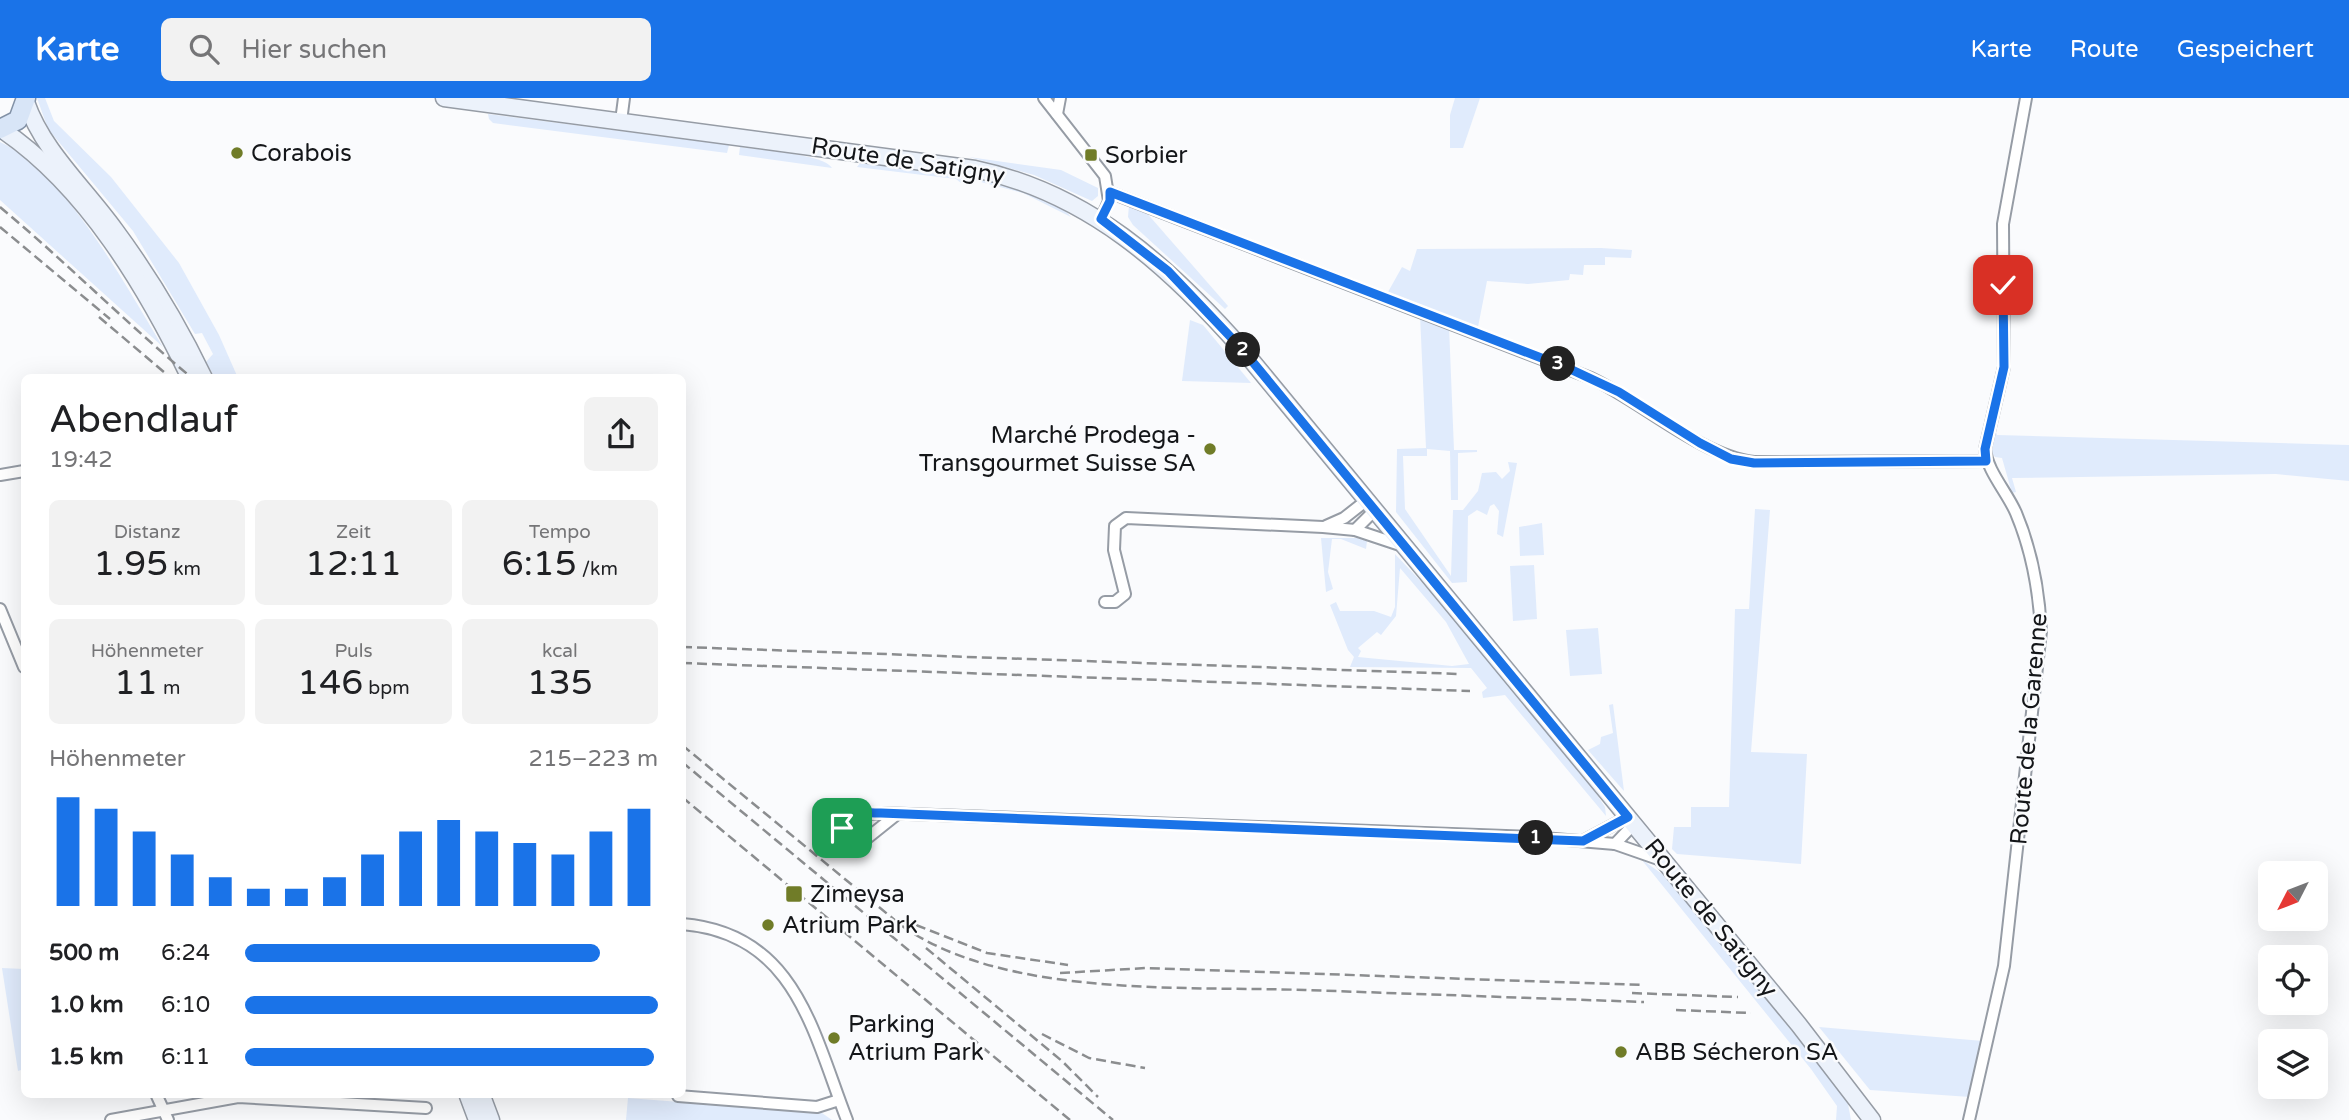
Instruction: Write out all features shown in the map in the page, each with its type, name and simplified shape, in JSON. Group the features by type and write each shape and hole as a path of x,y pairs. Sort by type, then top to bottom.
{"main road":[{"path":"1,129 18,120 26,100"}],"street":[{"name":"Route de Satigny","path":"444,98 967,167 1034,185 1101,219 1154,259 1218,322 1847,1084 1872,1120"},
{"path":"621,121 624,98"},
{"path":"1044,98 1098,164 1110,192 1110,201 1101,219"},
{"path":"1057,114 1060,98"},
{"path":"1110,192 1570,369 1619,392 1700,443 1731,459 1754,463 1986,461 1985,449 2005,359 2003,224 2026,98"},
{"path":"26,100 51,150 101,211 147,276 202,374"},
{"path":"1,129 42,160 84,209 141,290 188,374"},
{"name":"Route de la Garenne","path":"1969,1120 2004,966 2041,631 2038,584 2023,531 2004,488 1986,461"},
{"path":"0,475 21,472"},
{"path":"1324,527 1371,505"},
{"path":"1355,530 1371,505"},
{"path":"1105,602 1115,602 1125,594 1112,537 1115,526 1121,520 1246,521 1324,527 1355,530 1406,547"},
{"path":"0,609 21,660"},
{"path":"896,815 861,843 850,842 843,834 844,822 852,814 896,815 1583,841 1615,844 1665,862"},
{"path":"1583,841 1631,821"},
{"path":"1615,844 1631,821"},
{"path":"686,924 707,927 736,937 757,950 780,971 805,1009 847,1120"},
{"path":"686,1097 803,1107 817,1107 839,1100"},
{"path":"158,1098 166,1115"},
{"path":"111,1120 166,1115 235,1098"},
{"path":"306,1098 426,1108"},
{"path":"469,1098 477,1120"},
{"path":"483,1098 491,1120"}],"shaded area":[{"path":"37,98 45,98 54,121 111,177 179,263 219,335 236,374 213,374 206,362 213,354 202,333 195,334 133,231 48,129"},
{"path":"1455,98 1480,98 1463,148 1450,148 1450,115"},
{"path":"488,114 729,145 727,153 493,123"},
{"path":"0,142 24,157 48,178 70,204 113,264 163,347 0,200"},
{"path":"740,147 805,156 827,163 832,168 739,155"},
{"path":"969,157 1061,170 1098,188 1098,196 1092,201 1034,175"},
{"path":"861,162 941,172 1004,184 1055,204 1071,217 1023,193 962,177 961,183 956,179 857,167"},
{"path":"1129,205 1145,211 1228,306 1225,309 1133,225 1128,217"},
{"path":"1417,249 1632,250 1631,258 1605,257 1605,265 1584,265 1583,275 1570,274 1569,280 1528,284 1487,281 1478,327 1388,292 1402,267 1410,271"},
{"path":"1420,315 1449,326 1454,450 1477,450 1458,453 1458,500 1451,500 1450,451 1427,449 1427,456 1403,456 1405,509 1451,576 1453,510 1463,510 1478,491 1482,473 1496,472 1502,479 1510,471 1508,462 1517,463 1503,537 1497,534 1499,511 1494,504 1490,506 1487,515 1477,510 1468,516 1467,582 1452,583 1396,512 1397,449 1426,448"},
{"path":"1190,320 1203,325 1251,383 1182,381"},
{"path":"1995,429 1997,435 2349,445 2349,481 2276,474 2012,478 2016,492 2012,493 2002,458 1995,457 1992,453"},
{"path":"1755,509 1770,510 1751,752 1807,754 1801,864 1677,854 1672,849 1674,827 1691,827 1691,807 1729,807 1735,609 1749,609"},
{"path":"1542,523 1544,555 1520,556 1519,527"},
{"path":"1321,538 1357,538 1367,541 1366,549 1341,539 1332,539 1328,572 1333,589 1326,592"},
{"path":"1395,554 1430,591 1594,790 1605,807 1606,816 1505,695 1483,698 1482,692 1487,688 1471,668 1350,667 1354,657 1348,650 1330,605 1336,602 1340,611 1374,611 1391,617 1395,607","holes":["1400,568 1446,622 1469,664 1452,666 1358,657 1361,651 1358,648 1377,632 1381,635 1396,616"]},
{"path":"1534,565 1537,619 1513,621 1510,566"},
{"path":"1598,628 1602,674 1570,676 1566,630"},
{"path":"1613,704 1624,791 1588,750 1600,744 1601,737 1613,733 1609,705"},
{"path":"1641,859 1665,876 1831,1079 1848,1104 1851,1120 1836,1120 1837,1106 1811,1069"},
{"path":"2,968 21,969 21,1070 18,1071"},
{"path":"1819,1027 1983,1041 1970,1097 1870,1090"},
{"path":"628,1098 822,1113 832,1120 626,1120"}],"railway":[{"path":"0,207 187,374"},
{"path":"0,227 110,319"},
{"path":"99,317 166,374"},
{"path":"686,647 1460,674"},
{"path":"686,663 1470,691"},
{"path":"686,748 902,926 944,949 991,966 1096,984 1644,1002"},
{"path":"686,765 1113,1120"},
{"path":"686,800 1070,1120"},
{"path":"916,925 987,953 1068,965"},
{"path":"926,948 1062,1061 1098,1097"},
{"path":"1060,973 1146,968 1644,985"},
{"path":"1632,993 1738,997"},
{"path":"1676,1010 1751,1013"},
{"path":"1042,1034 1089,1058 1145,1068"}],"place":[{"name":"Corabois","path":"237,153"},
{"name":"Sorbier","path":"1091,155"},
{"name":"Marché Prodega - Transgourmet Suisse SA","path":"1210,449"},
{"name":"Zimeysa","path":"794,894"},
{"name":"Atrium Park","path":"768,925"},
{"name":"Parking Atrium Park","path":"834,1038"},
{"name":"ABB Sécheron SA","path":"1621,1052"}],"route":[{"path":"842,828 846,818 852,814 881,813 1583,841 1628,817 1242,349 1168,271 1101,219 1110,201 1110,192 1591,378 1632,399 1716,453 1754,463 1986,461 1985,449 2005,359 2003,285"}]}
